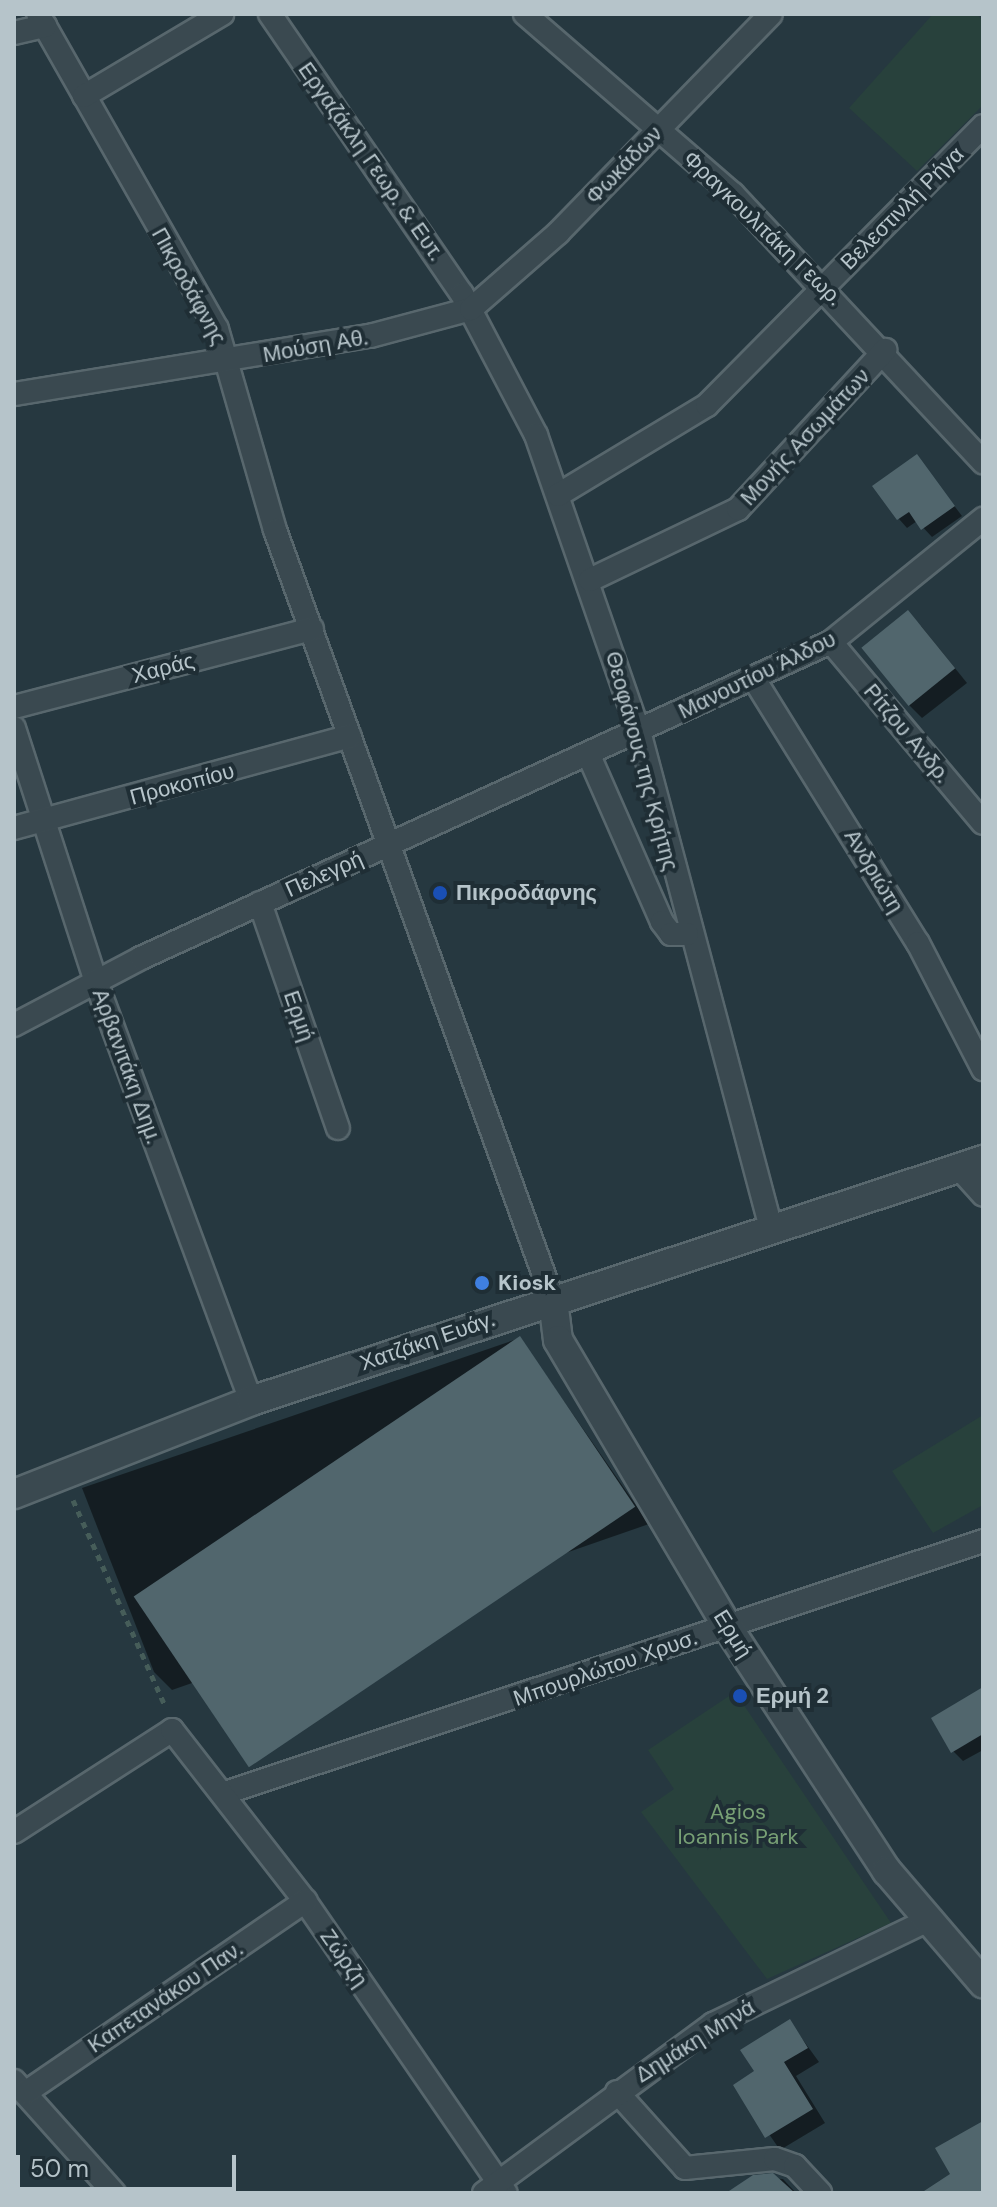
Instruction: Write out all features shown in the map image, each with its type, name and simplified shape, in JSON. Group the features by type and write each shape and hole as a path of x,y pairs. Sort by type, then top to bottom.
{"street":[{"path":"84,96 222,14"},
{"name":"Εργαζάκλη Γεωρ. & Ευτ.","path":"270,14 471,309"},
{"name":"Φραγκουλιτάκη Γεωρ.","path":"525,14 657,130 825,286 983,462"},
{"name":"Φωκάδων","path":"471,309 515,275 771,14"},
{"path":"14,33 41,20"},
{"name":"Πικροδάφνης","path":"41,20 208,310 229,361 275,530 553,1300"},
{"name":"Βελεστινλή Ρήγα","path":"558,495 692,417 983,126"},
{"name":"Μούση Αθ.","path":"14,394 229,361 471,309"},
{"name":"Θεοφάνους της Κρήτης","path":"471,309 514,385 590,580 640,735 687,934 771,1228"},
{"name":"Μονής Ασωμάτων","path":"590,580 738,509 885,350"},
{"name":"Μανουτίου Άλδου","path":"640,735 831,642 983,519"},
{"name":"Χαράς","path":"14,707 312,629"},
{"name":"Ρίτζου Ανδρ.","path":"831,642 983,823"},
{"name":"Ανδριώτη","path":"754,679 918,943 983,1069"},
{"name":"Αρβανιτάκη Δημ.","path":"14,728 96,982 251,1401"},
{"name":"Πελεγρή","path":"14,1025 260,903 640,735"},
{"name":"Προκοπίου","path":"14,828 350,736"},
{"path":"590,758 662,922 671,934 687,934"},
{"name":"Ερμή","path":"260,903 338,1128"},
{"path":"971,1164 983,1195"},
{"name":"Χατζάκη Ευάγ.","path":"14,1494 251,1401 971,1164"},
{"name":"Ερμή","path":"553,1300 565,1353 727,1626 926,1921 983,1983"},
{"name":"Μπουρλώτου Χρυσ.","path":"225,1793 983,1541"},
{"path":"14,1832 172,1730"},
{"name":"Ζώρζη","path":"172,1730 225,1793 305,1901 497,2190"},
{"name":"Καπετανάκου Παν.","path":"20,2087 305,1901"},
{"name":"Δημάκη Μηνά","path":"497,2190 617,2092 713,2024 926,1921"},
{"path":"20,2087 114,2193"},
{"path":"617,2092 685,2168 775,2159 795,2166 820,2193"}],"path":[{"path":"62,1474 172,1730"}],"green space":[{"path":"933,14 977,14 983,21 983,105 917,171 849,108"},
{"path":"983,1415 983,1505 933,1533 892,1471"},
{"name":"Agios Ioannis Park","path":"735,1692 891,1923 767,1979 641,1812 674,1789 648,1750"}],"building":[{"path":"917,454 955,506 921,530 909,512 897,520 872,486"},
{"path":"908,610 955,668 909,706 861,648"},
{"path":"520,1336 635,1507 249,1767 134,1597"},
{"path":"983,1687 983,1734 951,1753 931,1718"},
{"path":"790,2019 808,2048 784,2062 813,2109 765,2138 733,2085 754,2071 740,2050"},
{"path":"983,2121 983,2193 921,2193 950,2174 935,2148"},
{"path":"773,2173 795,2193 726,2193 753,2175"}],"place":[{"name":"Πικροδάφνης","path":"440,893"},
{"name":"Kiosk","path":"482,1283"},
{"name":"Ερμή 2","path":"740,1696"}]}
